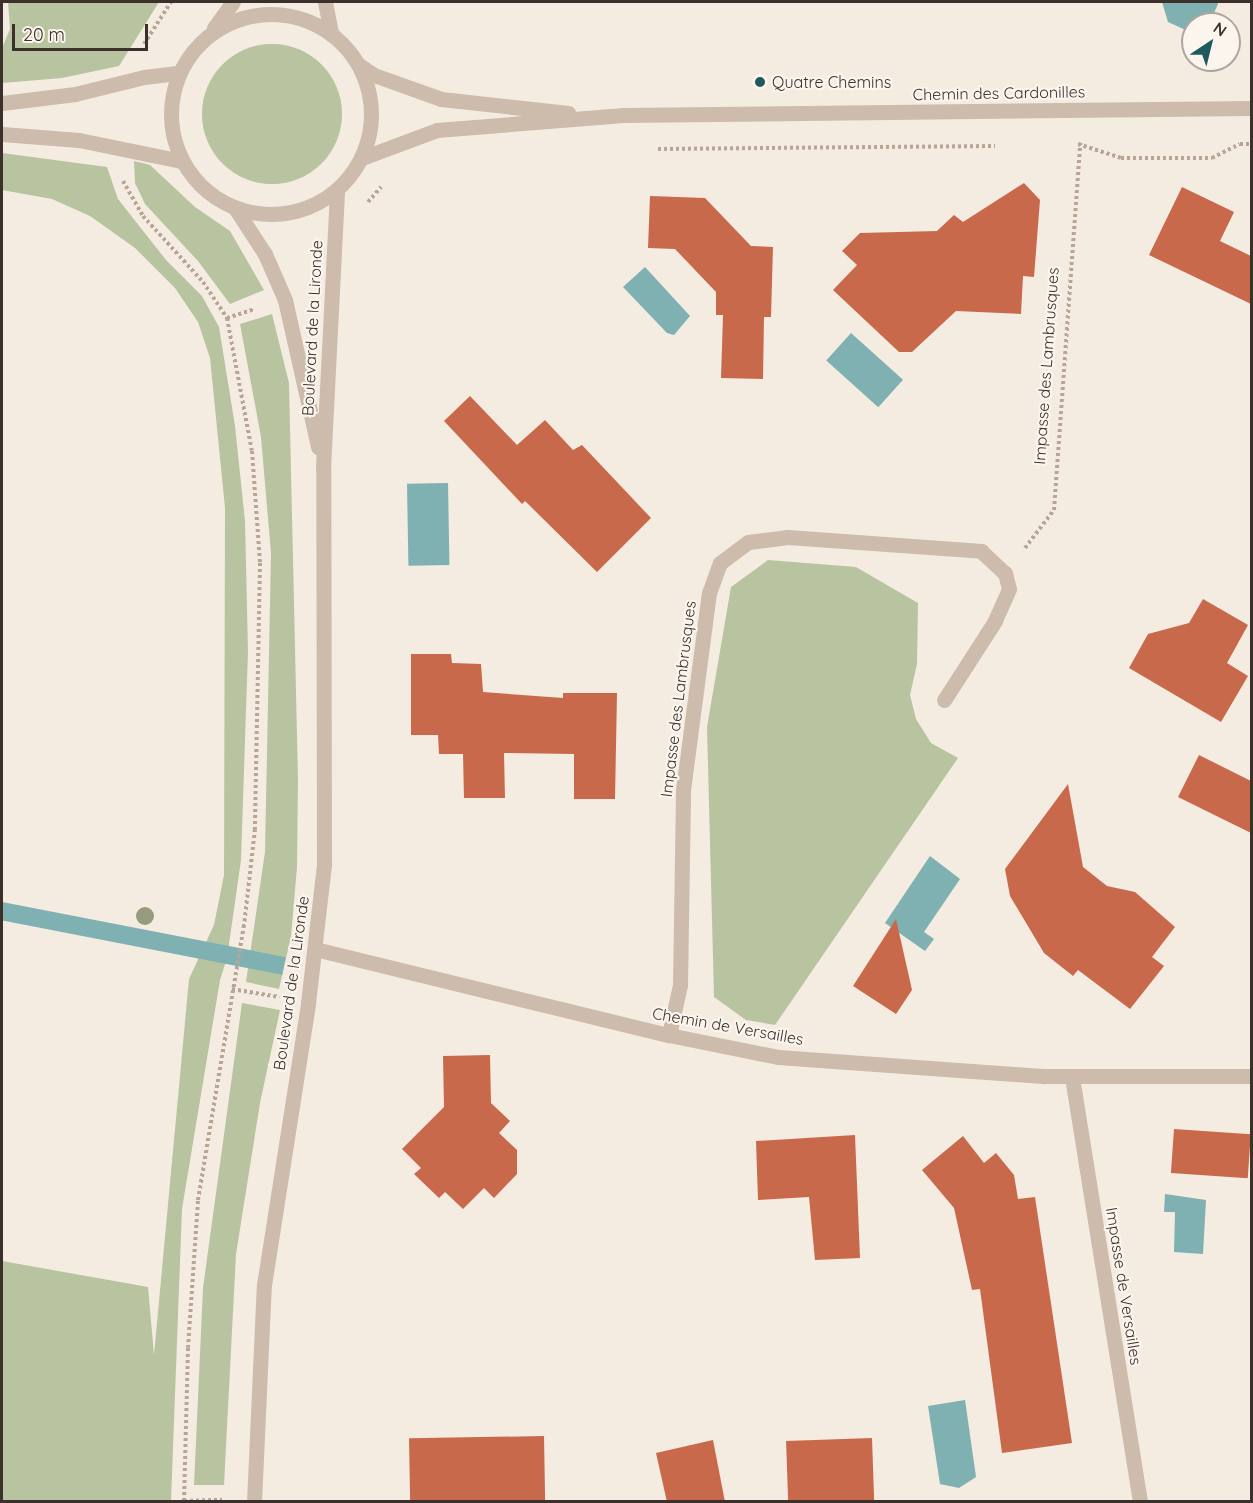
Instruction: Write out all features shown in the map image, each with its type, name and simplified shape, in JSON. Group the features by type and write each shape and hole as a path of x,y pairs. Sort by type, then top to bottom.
{"street":[{"path":"206,37 246,16 268,14 312,22 332,34 359,65 371,101 369,140 362,158 337,190 320,203 278,215 235,208 204,189 181,160 170,117 179,73 206,37 233,2"},
{"path":"325,2 332,34"},
{"name":"Chemin des Cardonilles","path":"359,65 374,75 441,99 603,117"},
{"path":"2,103 75,94 125,82 179,73"},
{"name":"Chemin des Cardonilles","path":"362,158 437,130 603,117 1251,108"},
{"path":"2,134 120,147 181,160"},
{"name":"Boulevard de la Lironde","path":"254,1501 264,1285 308,1002 324,865 323,468 337,190"},
{"name":"Boulevard de la Lironde","path":"235,208 265,254 285,300 323,468"},
{"name":"Impasse des Lambrusques","path":"669,1035 680,985 683,790 708,593 720,563 748,542 788,537 964,547 981,551 1005,573"},
{"path":"944,700 1003,606 1009,589 1005,573"},
{"name":"Chemin de Versailles","path":"315,949 669,1035 778,1057 1072,1077 1251,1076"},
{"name":"Impasse de Versailles","path":"1072,1077 1140,1502"}],"path":[{"path":"125,82 171,2"},
{"path":"1068,145 1080,144 1121,159 1212,158 1240,144 1251,144"},
{"name":"Impasse des Lambrusques","path":"1005,573 1054,510 1080,144"},
{"path":"655,149 997,146"},
{"path":"120,147 120,171 128,195 203,282 226,318 252,451 260,563 255,829 198,1201 188,1348 184,1501 254,1501"},
{"path":"365,210 384,184"},
{"path":"232,988 308,1002"}],"green space":[{"path":"8,2 159,2 119,66 62,78 2,83 2,48 10,29"},
{"path":"272,44 299,49 322,64 337,87 342,114 337,141 322,164 299,179 272,184 245,179 222,164 207,141 202,114 207,87 222,64 245,49"},
{"path":"2,153 107,167 118,199 166,260 202,296 219,327 235,426 245,521 248,651 241,860 227,958 220,980 182,1209 171,1501 2,1501 2,1261 148,1287 154,1355 189,979 214,925 224,875 225,508 210,358 198,322 175,288 135,248 90,216 52,199 2,190"},
{"path":"134,161 150,165 195,207 230,231 264,290 230,304 198,261 145,204 135,183"},
{"path":"272,314 289,383 298,780 297,867 291,936 279,989 246,982 265,852 271,553 261,437 240,324"},
{"path":"768,560 856,567 918,603 917,664 910,695 916,719 931,743 958,758 775,1025 746,1020 714,997 707,727 731,587"},
{"path":"242,1003 280,1010 260,1103 236,1254 224,1485 194,1485 203,1288"}],"water":[{"path":"1162,2 1218,2 1214,12 1181,12 1181,28 1168,22"},
{"path":"645,267 690,316 674,335 667,333 623,287"},
{"path":"851,333 903,380 878,407 826,360"},
{"path":"448,483 449,565 408,566 407,484"},
{"path":"930,856 960,879 924,932 934,939 925,951 885,923"},
{"path":"2,902 286,957 282,975 2,920"},
{"path":"1165,1194 1206,1200 1203,1254 1174,1252 1175,1212 1164,1212"},
{"path":"965,1400 976,1477 959,1488 940,1484 928,1406"}],"building":[{"path":"1024,183 1040,200 1034,277 1023,276 1021,314 956,311 912,352 899,352 833,290 857,265 842,251 860,233 937,231 954,215 963,222"},
{"path":"1182,187 1234,212 1220,241 1251,256 1251,304 1149,255"},
{"path":"650,196 705,198 751,246 773,247 771,317 764,317 763,379 721,378 723,315 716,315 716,292 675,249 648,248"},
{"path":"470,396 517,445 545,420 573,450 582,445 651,518 597,572 525,501 522,504 444,421"},
{"path":"1203,599 1248,625 1227,663 1248,676 1221,722 1129,668 1148,634 1189,623"},
{"path":"411,654 451,654 452,663 481,664 483,692 563,698 563,693 617,693 615,799 574,799 574,754 504,753 505,798 464,798 463,754 439,754 438,735 411,735"},
{"path":"1199,755 1251,781 1251,833 1178,797"},
{"path":"1068,784 1083,867 1107,886 1135,892 1175,927 1152,957 1164,966 1130,1009 1078,970 1073,976 1044,953 1010,896 1005,869"},
{"path":"896,919 912,990 896,1014 853,986"},
{"path":"490,1055 491,1103 510,1121 499,1133 517,1150 517,1174 494,1198 484,1188 463,1209 445,1192 439,1198 414,1174 421,1168 402,1149 444,1107 443,1056"},
{"path":"1174,1129 1251,1134 1248,1178 1171,1173"},
{"path":"855,1135 860,1258 815,1260 809,1197 758,1200 756,1141"},
{"path":"963,1136 984,1163 996,1153 1014,1175 1018,1199 1035,1197 1072,1443 1002,1453 980,1289 972,1290 954,1208 922,1170"},
{"path":"544,1436 545,1502 410,1502 409,1438"},
{"path":"872,1438 874,1502 788,1502 786,1441"},
{"path":"713,1440 725,1502 667,1502 656,1453"}],"place":[{"name":"Quatre Chemins","path":"760,82"}]}
